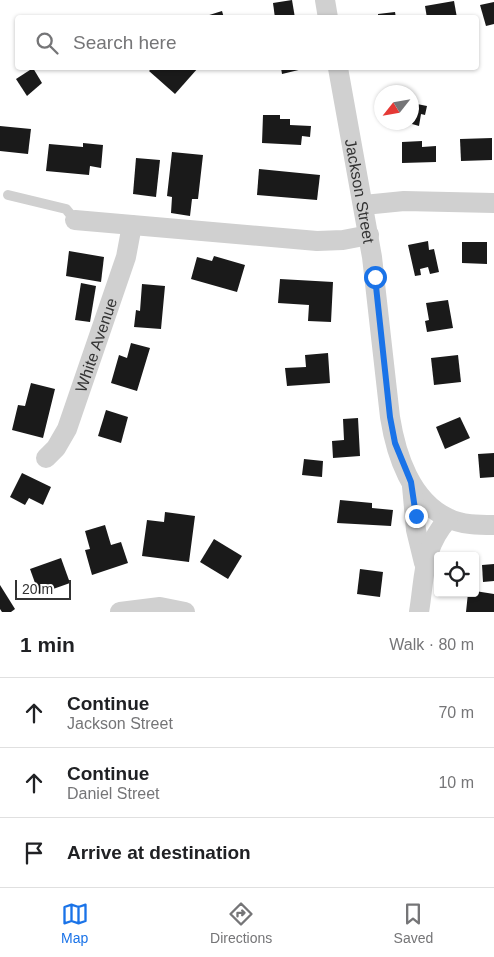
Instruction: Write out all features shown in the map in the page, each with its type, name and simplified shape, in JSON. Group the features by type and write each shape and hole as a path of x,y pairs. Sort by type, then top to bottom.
{"street":[{"path":"325,0 328,15"},
{"name":"Jackson Street","path":"338,70 369,235 390,417 395,443 411,482 424,501 448,518 494,525"},
{"path":"364,205 404,201 494,204"},
{"path":"75,220 317,240 343,240 369,235"},
{"name":"White Avenue","path":"46,458 56,448 67,429 126,257 132,225"},
{"path":"411,482 416,530 424,562"},
{"path":"419,612 424,562 429,548 448,518"},
{"path":"120,612 160,607 184,612"}],"lane":[{"path":"8,195 66,209 75,220"}],"building":[{"path":"292,0 294,15 275,15 273,3"},
{"path":"454,1 456,15 426,15 425,6"},
{"path":"494,2 494,24 486,26 480,5"},
{"path":"222,11 223,15 209,15"},
{"path":"395,12 396,15 378,15"},
{"path":"30,70 34,70 42,83 27,96 16,79"},
{"path":"150,70 196,70 175,94"},
{"path":"281,70 299,70 282,74"},
{"path":"419,104 427,106 425,115 421,114 419,126"},
{"path":"263,115 280,115 280,119 290,119 290,125 311,126 310,137 302,136 301,145 262,143"},
{"path":"0,126 31,129 28,154 0,151"},
{"path":"492,138 492,160 461,161 460,139"},
{"path":"422,141 422,147 436,146 436,162 402,163 402,142"},
{"path":"83,143 103,145 101,168 90,166 89,175 46,171 49,144 83,147"},
{"path":"172,152 203,155 198,199 192,199 190,216 171,213 172,197 167,196"},
{"path":"136,158 160,160 156,197 133,194"},
{"path":"259,169 320,175 317,200 257,195"},
{"path":"428,241 429,250 434,249 439,272 430,274 428,267 420,269 421,275 415,276 408,245"},
{"path":"462,242 487,242 487,264 462,263"},
{"path":"69,251 104,257 101,282 66,276"},
{"path":"214,256 245,265 237,292 191,279 197,257 212,261"},
{"path":"280,279 333,282 331,322 308,321 309,305 278,303"},
{"path":"81,283 96,286 90,322 75,320"},
{"path":"142,284 165,286 161,329 134,327 136,310 140,311"},
{"path":"448,300 453,328 427,332 425,321 429,320 426,303"},
{"path":"131,343 150,348 137,391 111,383 119,355 127,358"},
{"path":"328,353 330,383 287,386 285,368 306,367 305,355"},
{"path":"458,355 461,382 434,385 431,358"},
{"path":"31,383 55,389 43,438 12,430 18,405 25,406"},
{"path":"106,410 128,417 121,443 98,436"},
{"path":"460,417 470,438 445,449 436,427"},
{"path":"358,418 360,456 333,458 332,441 344,440 343,419"},
{"path":"494,453 494,477 480,478 478,454"},
{"path":"304,459 323,461 322,477 302,475"},
{"path":"22,473 51,487 43,505 29,498 25,505 10,497"},
{"path":"340,500 372,503 372,508 393,510 391,526 337,523"},
{"path":"165,512 195,516 189,562 142,556 147,520 164,522"},
{"path":"105,525 111,545 121,542 128,563 92,575 85,550 90,549 85,531"},
{"path":"214,539 242,556 228,579 200,562"},
{"path":"61,558 70,583 39,594 30,569"},
{"path":"494,564 494,581 483,582 482,565"},
{"path":"360,569 383,572 380,597 357,594"},
{"path":"0,585 15,609 11,612 2,612 0,609"},
{"path":"479,592 494,594 494,612 466,612 468,597 479,597"}],"route":[{"path":"375,277 392,430 395,443 411,482 416,516"}]}
